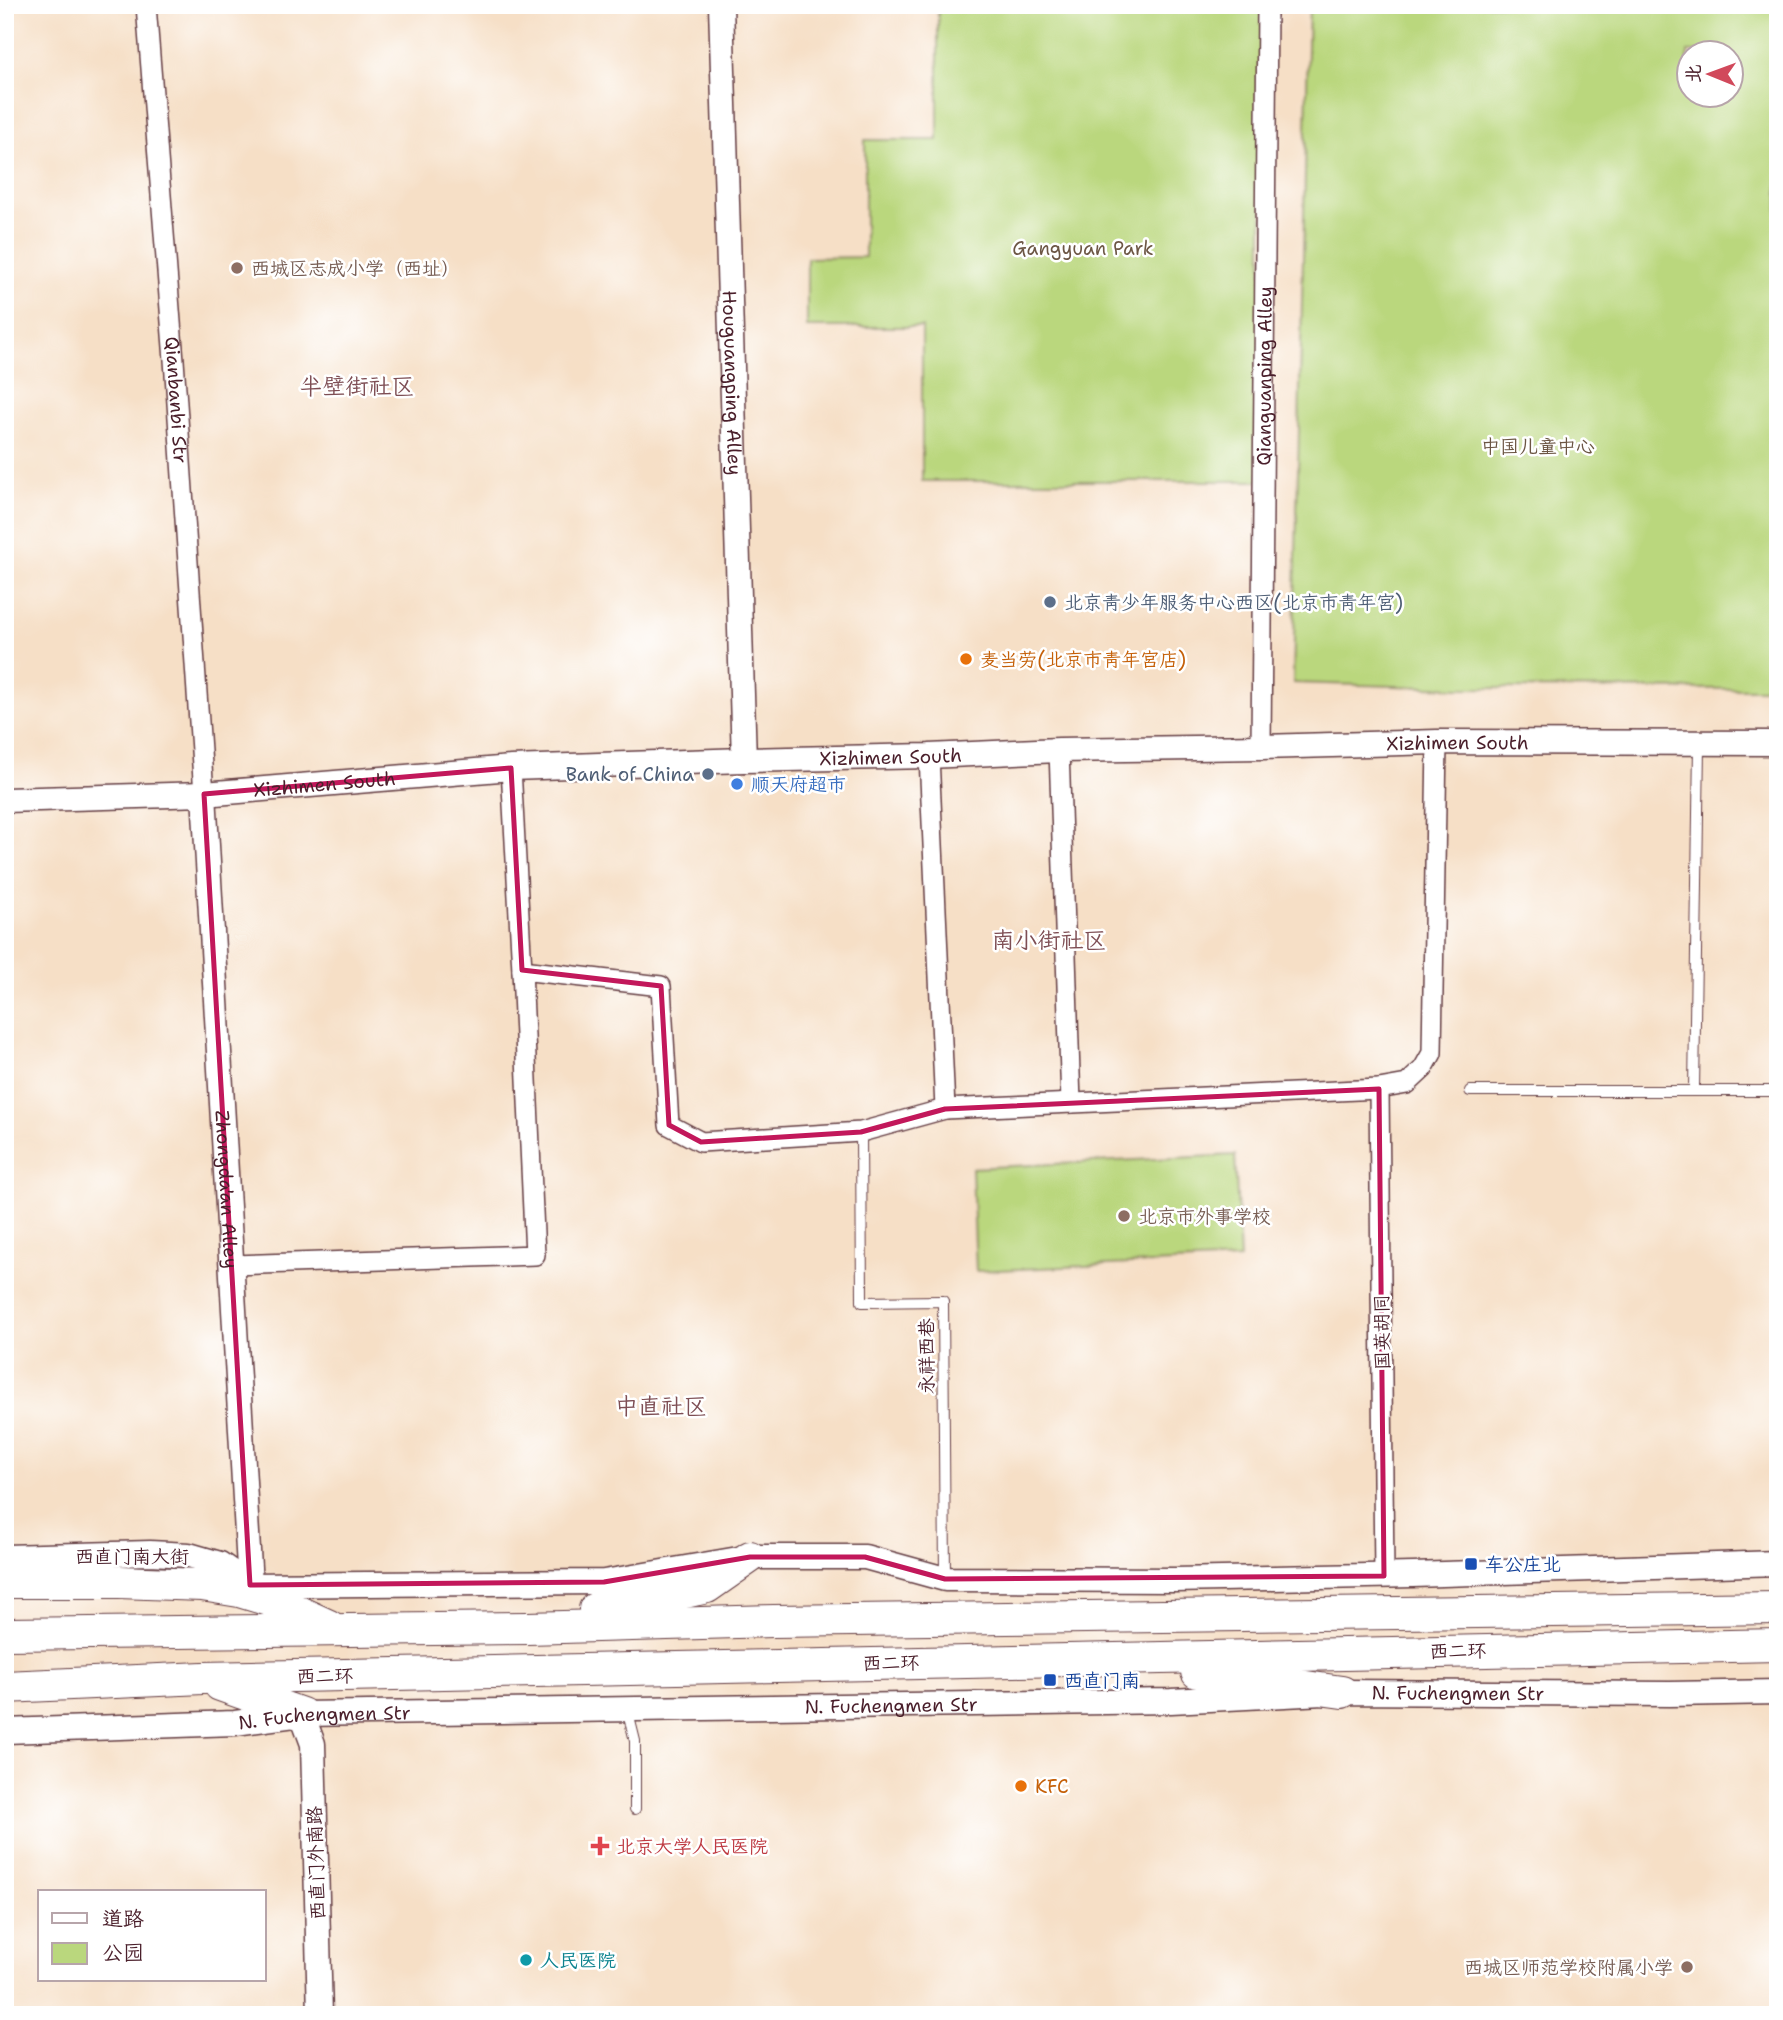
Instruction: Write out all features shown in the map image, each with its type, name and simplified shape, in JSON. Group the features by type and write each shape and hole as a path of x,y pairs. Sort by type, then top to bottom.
{"highway":[{"path":"528,1628 581,1611 707,1587 750,1557"},
{"path":"19,1582 153,1582 258,1592 330,1627 349,1629"},
{"name":"西二环","path":"5,1634 1778,1608"},
{"name":"西二环","path":"5,1688 203,1678 1778,1645"},
{"path":"1098,1659 1342,1692"},
{"path":"203,1678 302,1714"}],"street":[{"name":"Qianbanbi Str","path":"146,5 204,794"},
{"name":"Houguangping Alley","path":"721,5 744,760"},
{"name":"Qianguanping Alley","path":"1261,747 1267,5"},
{"name":"Xizhimen South","path":"5,800 204,794 510,768 744,760 1437,742 1778,743"},
{"path":"522,970 662,986 670,1125 701,1142 862,1132 945,1109 1379,1089 1407,1084 1423,1069 1432,1054 1437,742"},
{"path":"1059,750 1070,1103"},
{"path":"929,756 945,1109"},
{"path":"232,1265 535,1255 510,768"},
{"name":"Zhongda'an Alley","path":"204,794 232,1265 258,1592"},
{"name":"国英胡同","path":"1379,1089 1384,1576"},
{"name":"西直门南大街","path":"5,1557 150,1553 189,1555 220,1564 258,1592"},
{"path":"258,1592 604,1582 750,1557 865,1557 944,1579 1175,1580 1384,1576 1778,1563"},
{"name":"N. Fuchengmen Str","path":"5,1731 235,1723 302,1714 1171,1701 1342,1692 1778,1692"},
{"name":"西直门外南路","path":"302,1714 313,1744 324,2000"}],"lane":[{"path":"1694,1091 1699,742"},
{"path":"1470,1091 1778,1091"},
{"name":"永祥西巷","path":"862,1132 862,1303 943,1301 944,1579"},
{"path":"627,1709 635,1741 635,1809"}],"highlighted area":[{"path":"511,768 522,970 661,986 669,1125 701,1142 861,1132 945,1109 1379,1089 1384,1576 945,1579 865,1557 750,1557 604,1582 250,1585 204,794"}],"green space":[{"name":"中国儿童中心","path":"1309,5 1778,5 1778,689 1460,688 1293,683"},
{"name":"Gangyuan Park","path":"938,7 1262,7 1262,481 922,481 922,327 807,327 807,258 865,257 865,140 938,140"},
{"path":"1235,1155 1240,1259 976,1271 972,1168"}],"place":[{"name":"西城区志成小学（西址）","path":"237,268"},
{"name":"北京青少年服务中心西区(北京市青年宫)","path":"1050,602"},
{"name":"麦当劳(北京市青年宫店)","path":"966,659"},
{"name":"Bank of China","path":"708,774"},
{"name":"顺天府超市","path":"737,784"},
{"name":"北京市外事学校","path":"1124,1216"},
{"name":"车公庄北","path":"1471,1564"},
{"name":"西直门南","path":"1050,1680"},
{"name":"KFC","path":"1021,1786"},
{"name":"北京大学人民医院","path":"600,1846"},
{"name":"人民医院","path":"526,1960"},
{"name":"西城区师范学校附属小学","path":"1687,1967"}],"district":[{"name":"半壁街社区","path":"357,386"},
{"name":"南小街社区","path":"1049,940"},
{"name":"中直社区","path":"661,1406"}]}
